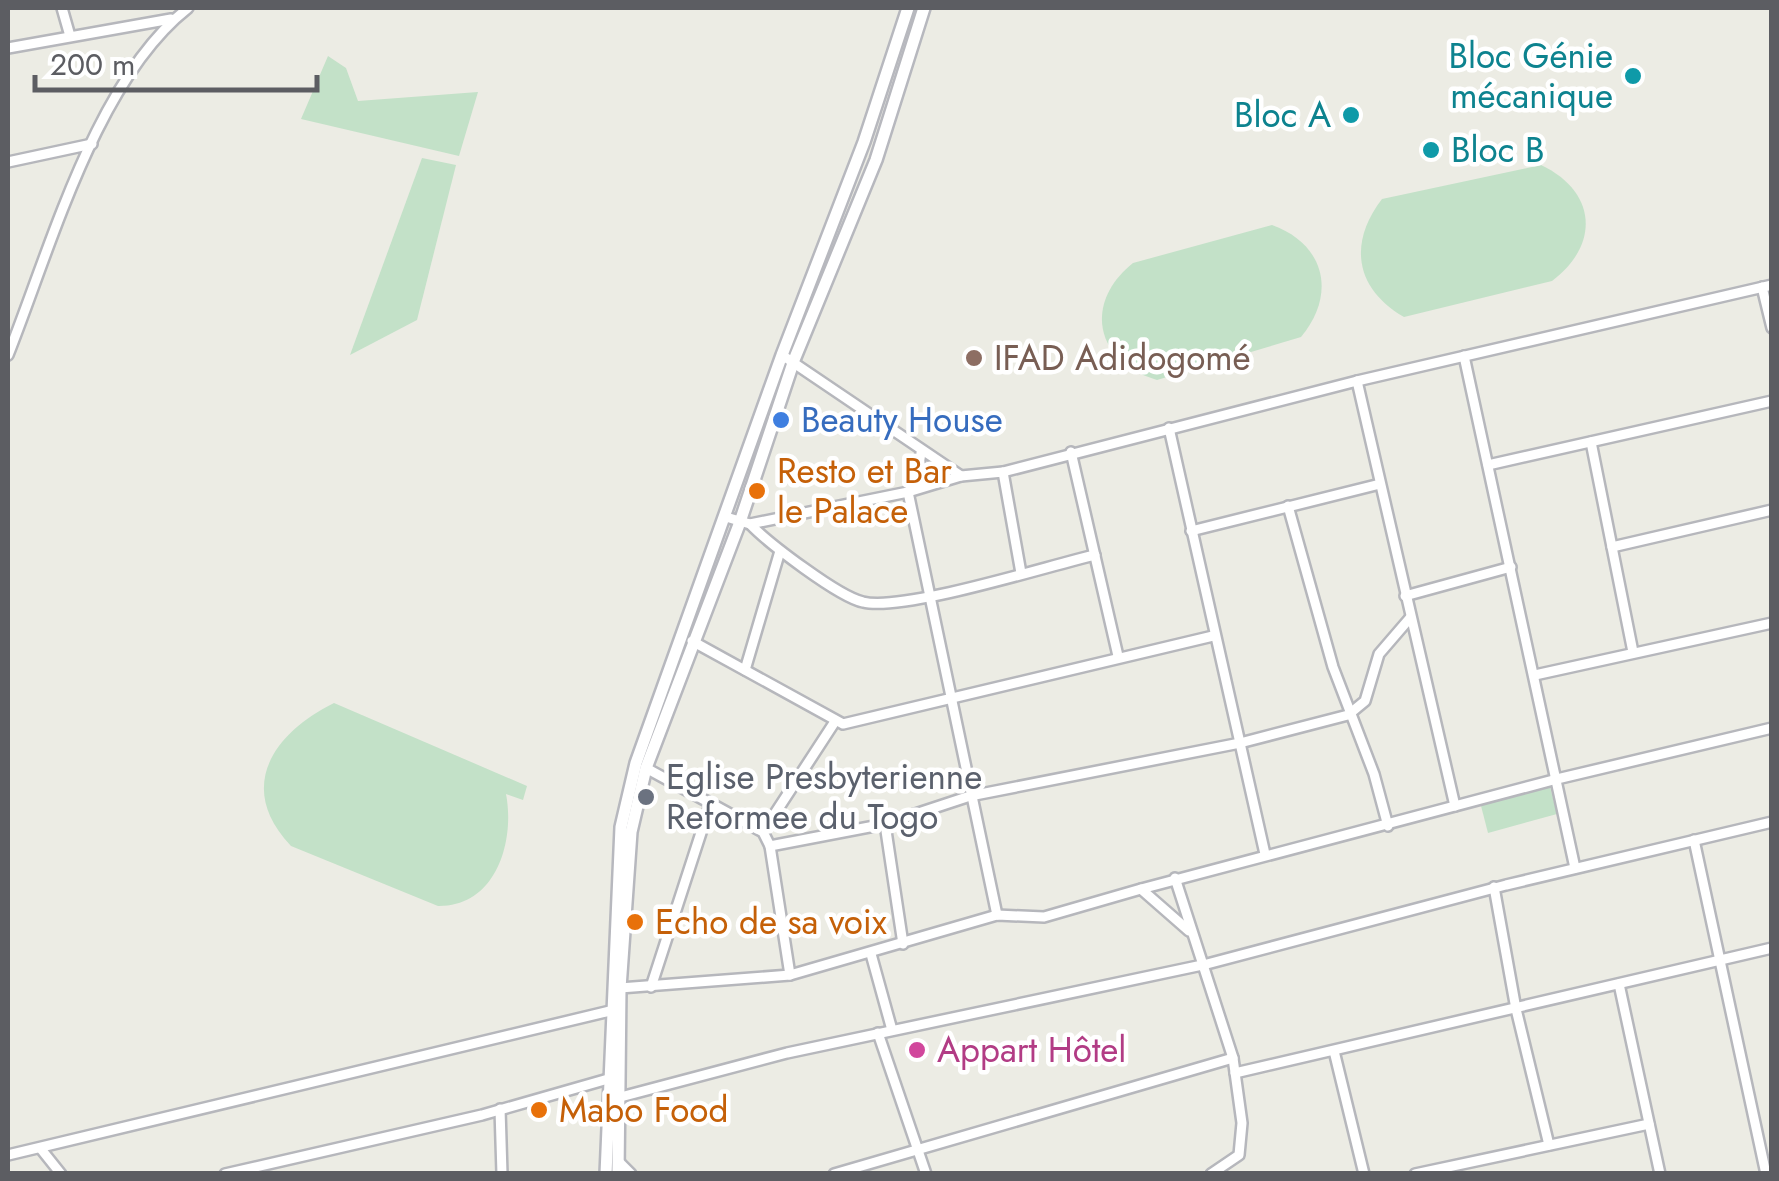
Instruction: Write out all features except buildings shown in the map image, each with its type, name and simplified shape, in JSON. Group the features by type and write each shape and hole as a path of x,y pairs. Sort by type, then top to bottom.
{"main road":[{"path":"619,1168 608,1079 610,1011 621,827 636,763 788,357 908,8"},
{"path":"606,1174 631,832 646,768 692,642 745,523 788,357 876,160 924,8"}],"street":[{"path":"62,8 70,36"},
{"path":"8,355 92,144 133,62 188,8"},
{"path":"8,48 174,18"},
{"path":"8,162 92,144"},
{"path":"745,523 908,492 960,476 1003,472 1357,381 1767,286 1772,328"},
{"path":"1464,356 1575,868"},
{"path":"788,357 960,476"},
{"path":"1357,381 1455,806"},
{"path":"1488,465 1772,401"},
{"path":"1169,428 1265,854"},
{"path":"1591,442 1633,652"},
{"path":"1071,452 1118,656"},
{"path":"908,492 916,482 922,453"},
{"path":"1003,472 1020,573"},
{"path":"1192,531 1380,484"},
{"path":"908,492 997,915"},
{"path":"1288,506 1348,714 1374,774 1388,826"},
{"path":"1612,547 1772,510"},
{"path":"726,517 745,523 861,602 929,596 1095,555"},
{"path":"745,670 780,550"},
{"path":"1405,596 1511,567"},
{"path":"770,846 885,824 970,796 1240,744 1348,714 1364,700 1379,654 1410,618"},
{"path":"1535,675 1772,622"},
{"path":"692,642 834,723 954,701 1118,656 1213,636"},
{"path":"763,832 834,723"},
{"path":"620,988 790,975 997,915 1044,917 1265,854 1772,728"},
{"path":"646,768 763,832 770,846 790,975"},
{"path":"651,988 710,805"},
{"path":"613,1100 878,1033 1206,964 1494,888 1772,822"},
{"path":"885,824 903,944"},
{"path":"1694,840 1766,1174"},
{"path":"1175,878 1189,931 1206,964 1233,1058 1242,1123 1239,1155 1213,1173"},
{"path":"1494,888 1516,1008 1550,1145"},
{"path":"1141,889 1189,931"},
{"path":"1235,1072 1772,948"},
{"path":"871,954 892,1030"},
{"path":"1619,984 1660,1174"},
{"path":"8,1155 610,1011"},
{"path":"878,1033 926,1174"},
{"path":"1334,1051 1364,1174"},
{"path":"834,1174 1233,1058"},
{"path":"224,1174 500,1109 608,1079"},
{"path":"500,1109 502,1174"},
{"path":"1415,1174 1649,1124"},
{"path":"42,1149 61,1174"},
{"path":"619,1168 631,1174"}],"green space":[{"path":"328,56 346,68 358,101 478,92 459,156 301,119"},
{"path":"422,158 456,165 417,320 350,355"},
{"path":"1541,165 1573,189 1582,203 1585,219 1579,251 1552,281 1404,317 1375,293 1362,264 1361,248 1364,232 1382,199"},
{"path":"1272,225 1304,244 1320,272 1319,304 1301,337 1157,380 1120,360 1109,346 1102,313 1117,279 1133,263"},
{"path":"334,703 527,786 523,800 506,794 504,850 498,868 475,895 438,906 291,846 266,804 264,783 269,764 293,730"},
{"path":"1549,783 1557,814 1488,833 1480,802"}],"place":[{"name":"Bloc Génie mécanique","path":"1633,76"},
{"name":"Bloc A","path":"1351,115"},
{"name":"Bloc B","path":"1431,150"},
{"name":"IFAD Adidogomé","path":"974,358"},
{"name":"Beauty House","path":"781,420"},
{"name":"Resto et Bar le Palace","path":"757,491"},
{"name":"Eglise Presbyterienne Reformee du Togo","path":"646,797"},
{"name":"Echo de sa voix","path":"635,922"},
{"name":"Appart Hôtel","path":"917,1050"},
{"name":"Mabo Food","path":"539,1110"}]}
